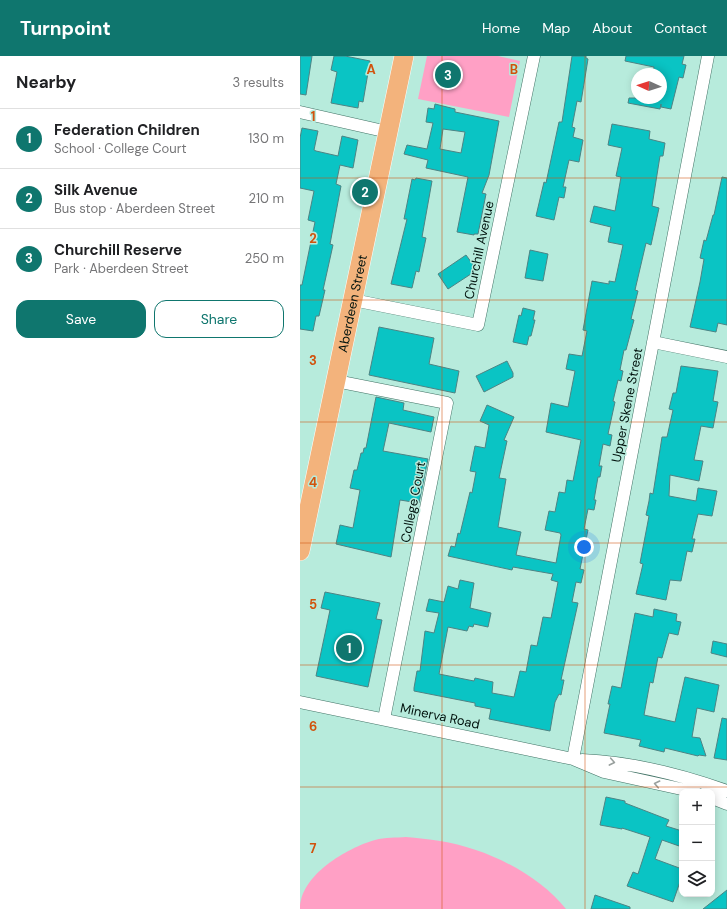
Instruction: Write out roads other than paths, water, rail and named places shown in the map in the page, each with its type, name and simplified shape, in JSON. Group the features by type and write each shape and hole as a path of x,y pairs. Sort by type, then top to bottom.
{"main road":[{"name":"Aberdeen Street","path":"300,551 404,56"}],"street":[{"name":"Churchill Avenue","path":"353,300 478,325 534,56"},
{"name":"Upper Skene Street","path":"573,759 708,56"},
{"path":"300,112 388,132"},
{"path":"653,342 727,357"},
{"name":"College Court","path":"336,381 447,403 384,719"},
{"name":"Minerva Road","path":"300,702 573,759 607,760 700,781 727,791"},
{"name":"Minerva Road","path":"573,759 604,772 681,789"},
{"path":"715,799 727,804"}],"place":[{"name":"Churchill Reserve","path":"448,75"},
{"name":"Silk Avenue","path":"365,192"},
{"name":"Federation Children","path":"349,648"}]}
